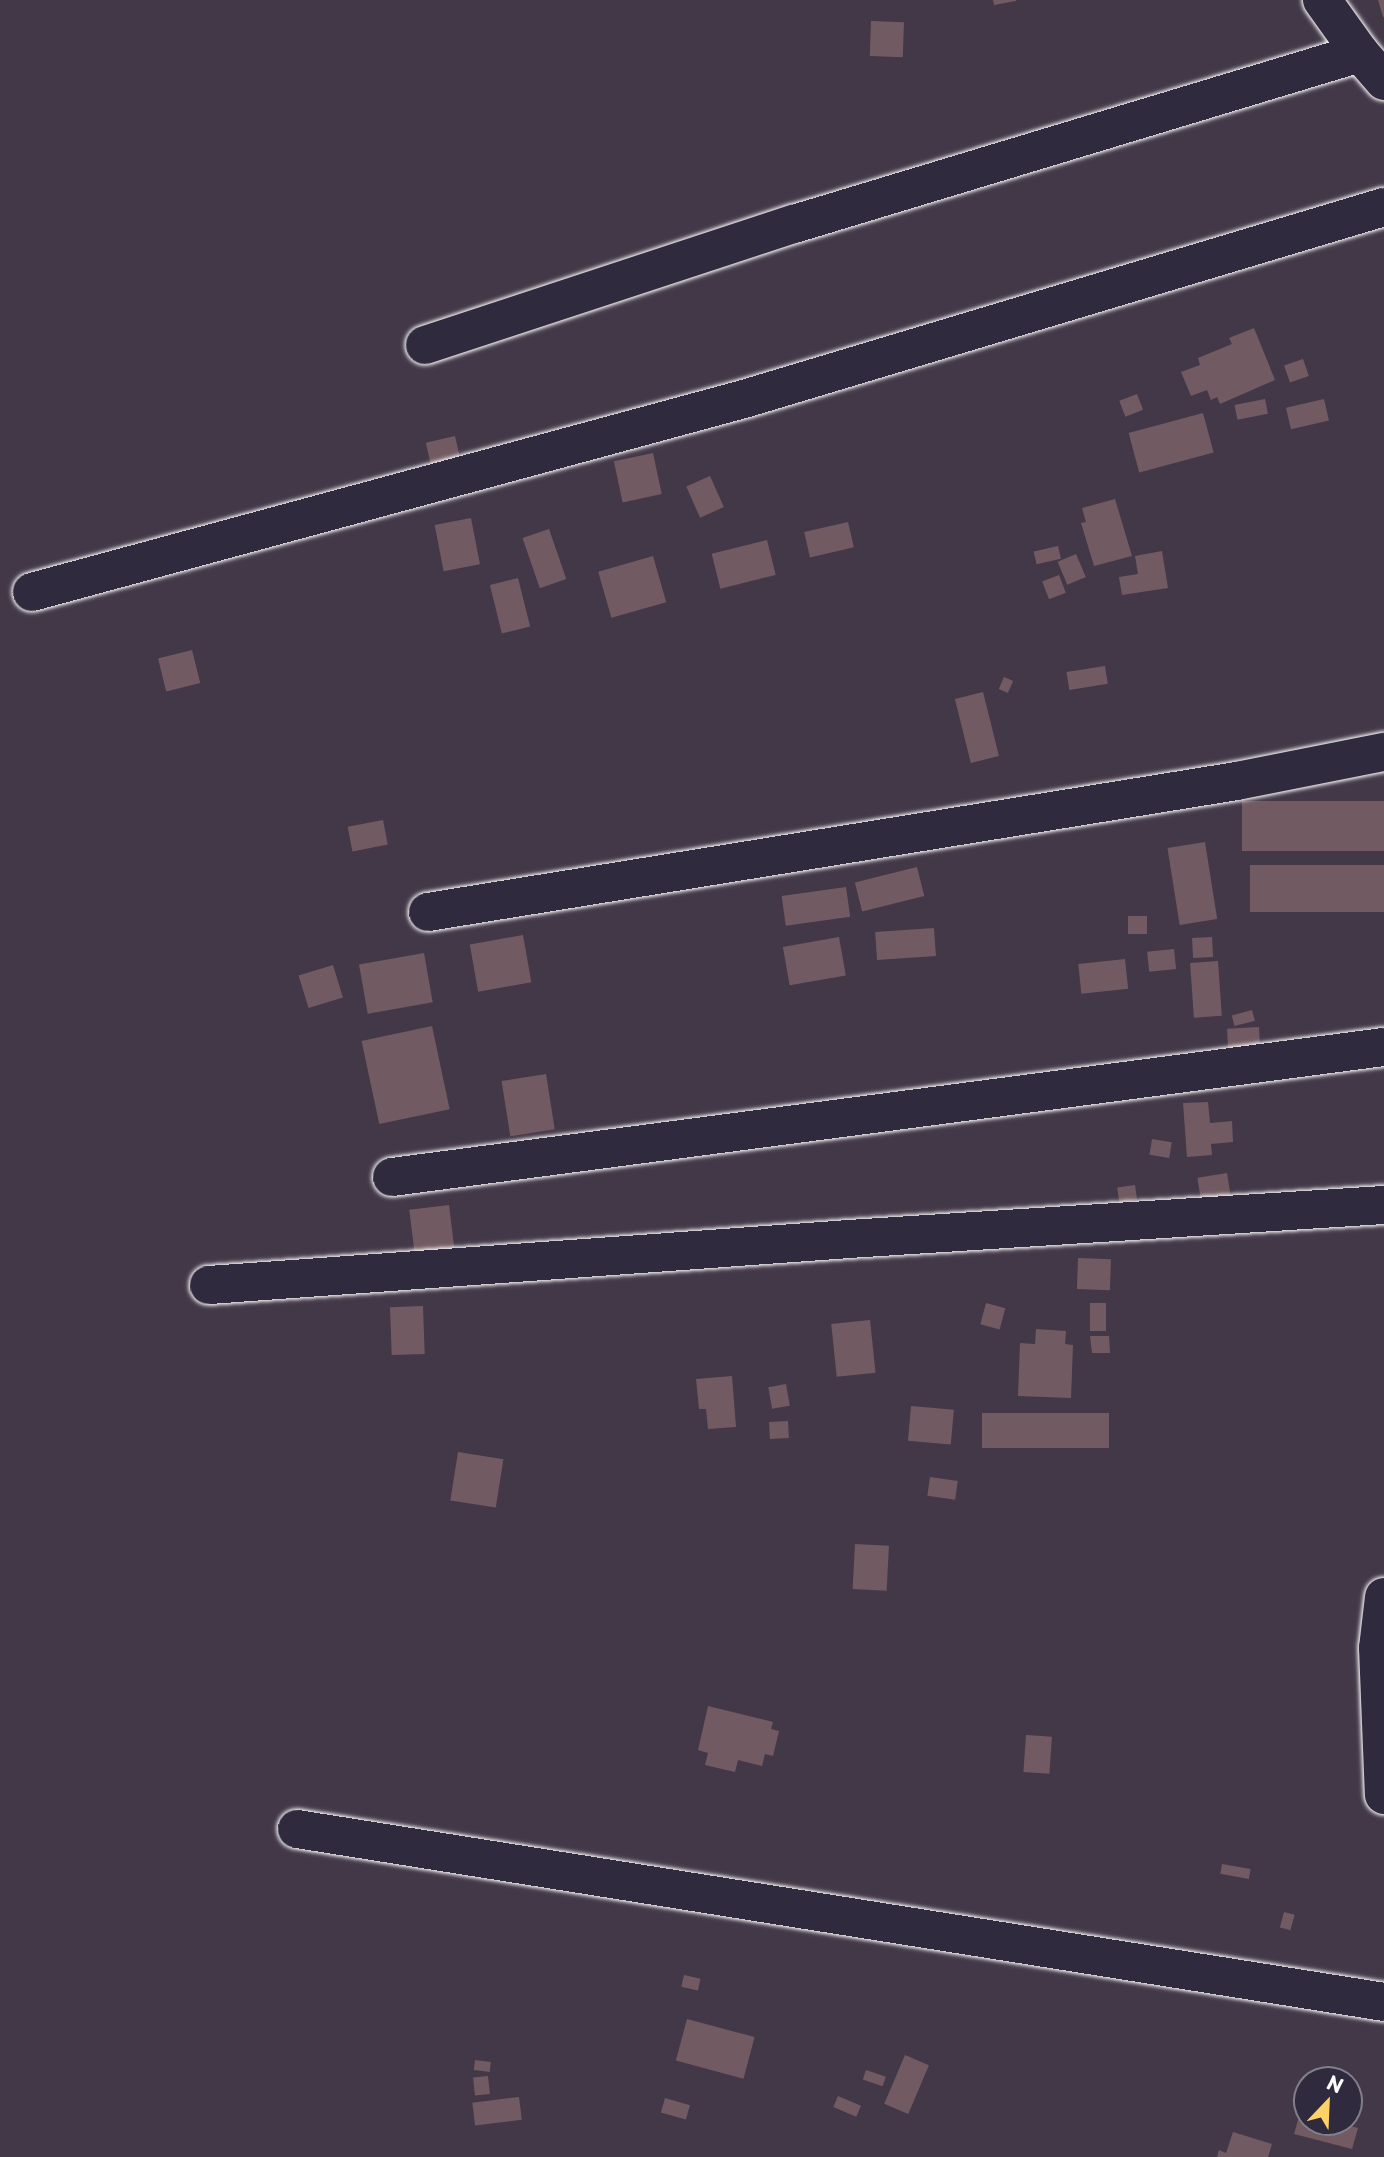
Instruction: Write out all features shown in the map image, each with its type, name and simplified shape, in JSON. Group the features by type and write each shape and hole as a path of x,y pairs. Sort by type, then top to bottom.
{"street":[{"path":"425,345 820,215 1372,67 1322,0"},
{"path":"32,592 744,399 1384,207"},
{"path":"428,912 1237,781 1384,752"},
{"path":"392,1177 1384,1047"},
{"path":"209,1285 849,1239 1384,1205"},
{"path":"1384,1597 1378,1648 1384,1795"},
{"path":"297,1829 1384,2002"}],"building":[{"path":"993,0 1016,0 1016,1 994,5"},
{"path":"1378,0 1384,0 1384,17 1383,17"},
{"path":"871,21 904,22 903,57 870,56"},
{"path":"1254,328 1275,380 1220,404 1217,397 1211,400 1207,390 1191,396 1181,372 1200,365 1198,358 1232,344 1229,338"},
{"path":"1303,359 1309,376 1290,383 1284,366"},
{"path":"1137,394 1143,410 1125,417 1119,401"},
{"path":"1265,399 1268,414 1237,420 1235,405"},
{"path":"1324,399 1329,420 1291,429 1286,408"},
{"path":"1203,413 1214,453 1139,473 1129,433"},
{"path":"455,436 462,466 433,473 426,443"},
{"path":"653,453 662,494 623,502 614,461"},
{"path":"710,476 724,507 700,518 686,487"},
{"path":"1115,499 1132,556 1094,566 1081,523 1086,522 1082,508"},
{"path":"471,518 480,564 444,571 435,525"},
{"path":"848,522 854,547 810,557 804,532"},
{"path":"549,529 566,579 540,588 523,538"},
{"path":"767,540 776,575 720,589 712,554"},
{"path":"1058,546 1061,559 1037,564 1034,552"},
{"path":"1162,551 1168,588 1122,595 1119,577 1138,574 1135,556"},
{"path":"1076,554 1086,577 1067,585 1058,562"},
{"path":"653,556 666,602 611,618 598,572"},
{"path":"1059,575 1066,593 1049,599 1042,581"},
{"path":"518,578 530,627 502,634 490,585"},
{"path":"192,650 200,683 166,691 158,658"},
{"path":"1105,666 1108,684 1069,690 1066,672"},
{"path":"1004,677 1013,681 1008,693 999,689"},
{"path":"983,692 999,756 971,763 955,699"},
{"path":"1242,801 1384,801 1384,851 1242,851"},
{"path":"383,820 388,845 352,851 348,827"},
{"path":"1205,842 1217,919 1180,925 1167,848"},
{"path":"1250,865 1384,865 1384,912 1250,912"},
{"path":"917,867 924,896 862,912 855,882"},
{"path":"846,887 850,917 786,926 782,896"},
{"path":"1128,916 1147,916 1147,934 1128,934"},
{"path":"934,928 936,956 877,960 875,932"},
{"path":"523,935 531,982 478,992 470,944"},
{"path":"839,937 846,975 790,985 783,947"},
{"path":"1212,937 1213,957 1193,958 1192,938"},
{"path":"1174,949 1176,969 1149,972 1147,952"},
{"path":"424,953 433,1002 368,1014 359,964"},
{"path":"1125,959 1128,989 1081,994 1078,964"},
{"path":"1218,961 1222,1016 1194,1018 1190,963"},
{"path":"333,965 343,998 309,1008 299,976"},
{"path":"1252,1010 1255,1021 1235,1026 1232,1015"},
{"path":"432,1026 450,1109 379,1124 362,1041"},
{"path":"1259,1027 1260,1046 1228,1048 1227,1029"},
{"path":"546,1074 555,1129 510,1136 502,1081"},
{"path":"1208,1102 1210,1123 1232,1121 1233,1142 1211,1144 1212,1155 1187,1157 1183,1103"},
{"path":"1152,1139 1172,1142 1169,1158 1149,1155"},
{"path":"1227,1173 1232,1204 1202,1208 1197,1178"},
{"path":"1135,1185 1137,1200 1119,1202 1117,1188"},
{"path":"449,1205 455,1256 416,1260 409,1210"},
{"path":"1078,1258 1111,1259 1110,1290 1077,1289"},
{"path":"986,1303 1005,1308 1000,1329 980,1324"},
{"path":"1090,1303 1106,1303 1106,1331 1090,1331"},
{"path":"423,1306 425,1354 392,1355 390,1307"},
{"path":"870,1320 876,1373 837,1377 831,1324"},
{"path":"1036,1329 1066,1331 1065,1344 1073,1345 1071,1398 1018,1396 1020,1343 1035,1344"},
{"path":"1090,1336 1109,1336 1110,1353 1092,1353"},
{"path":"732,1376 736,1427 708,1429 706,1409 699,1409 696,1379"},
{"path":"786,1384 790,1406 772,1409 768,1387"},
{"path":"911,1406 954,1410 951,1445 908,1441"},
{"path":"982,1413 1109,1413 1109,1448 982,1448"},
{"path":"788,1421 789,1438 770,1439 769,1422"},
{"path":"458,1452 503,1459 496,1508 450,1500"},
{"path":"930,1477 958,1481 955,1500 927,1496"},
{"path":"855,1544 889,1546 887,1591 853,1589"},
{"path":"708,1706 773,1722 771,1729 779,1731 773,1756 765,1754 762,1766 738,1760 735,1772 705,1765 708,1753 698,1750"},
{"path":"1026,1735 1052,1737 1049,1774 1023,1772"},
{"path":"1222,1864 1251,1869 1249,1879 1220,1874"},
{"path":"1284,1912 1295,1915 1290,1930 1280,1927"},
{"path":"684,1975 701,1979 698,1991 681,1987"},
{"path":"687,2019 755,2037 743,2079 676,2061"},
{"path":"905,2055 929,2065 908,2114 884,2104"},
{"path":"475,2060 491,2062 490,2072 474,2070"},
{"path":"866,2070 886,2077 883,2086 863,2079"},
{"path":"488,2076 490,2094 475,2095 473,2078"},
{"path":"838,2096 861,2106 856,2117 833,2107"},
{"path":"519,2097 522,2120 475,2126 472,2103"},
{"path":"665,2098 690,2105 686,2120 661,2112"},
{"path":"1233,2132 1272,2144 1268,2157 1217,2157 1219,2150 1226,2153"},
{"path":"1302,2136 1356,2136 1352,2149"}]}
